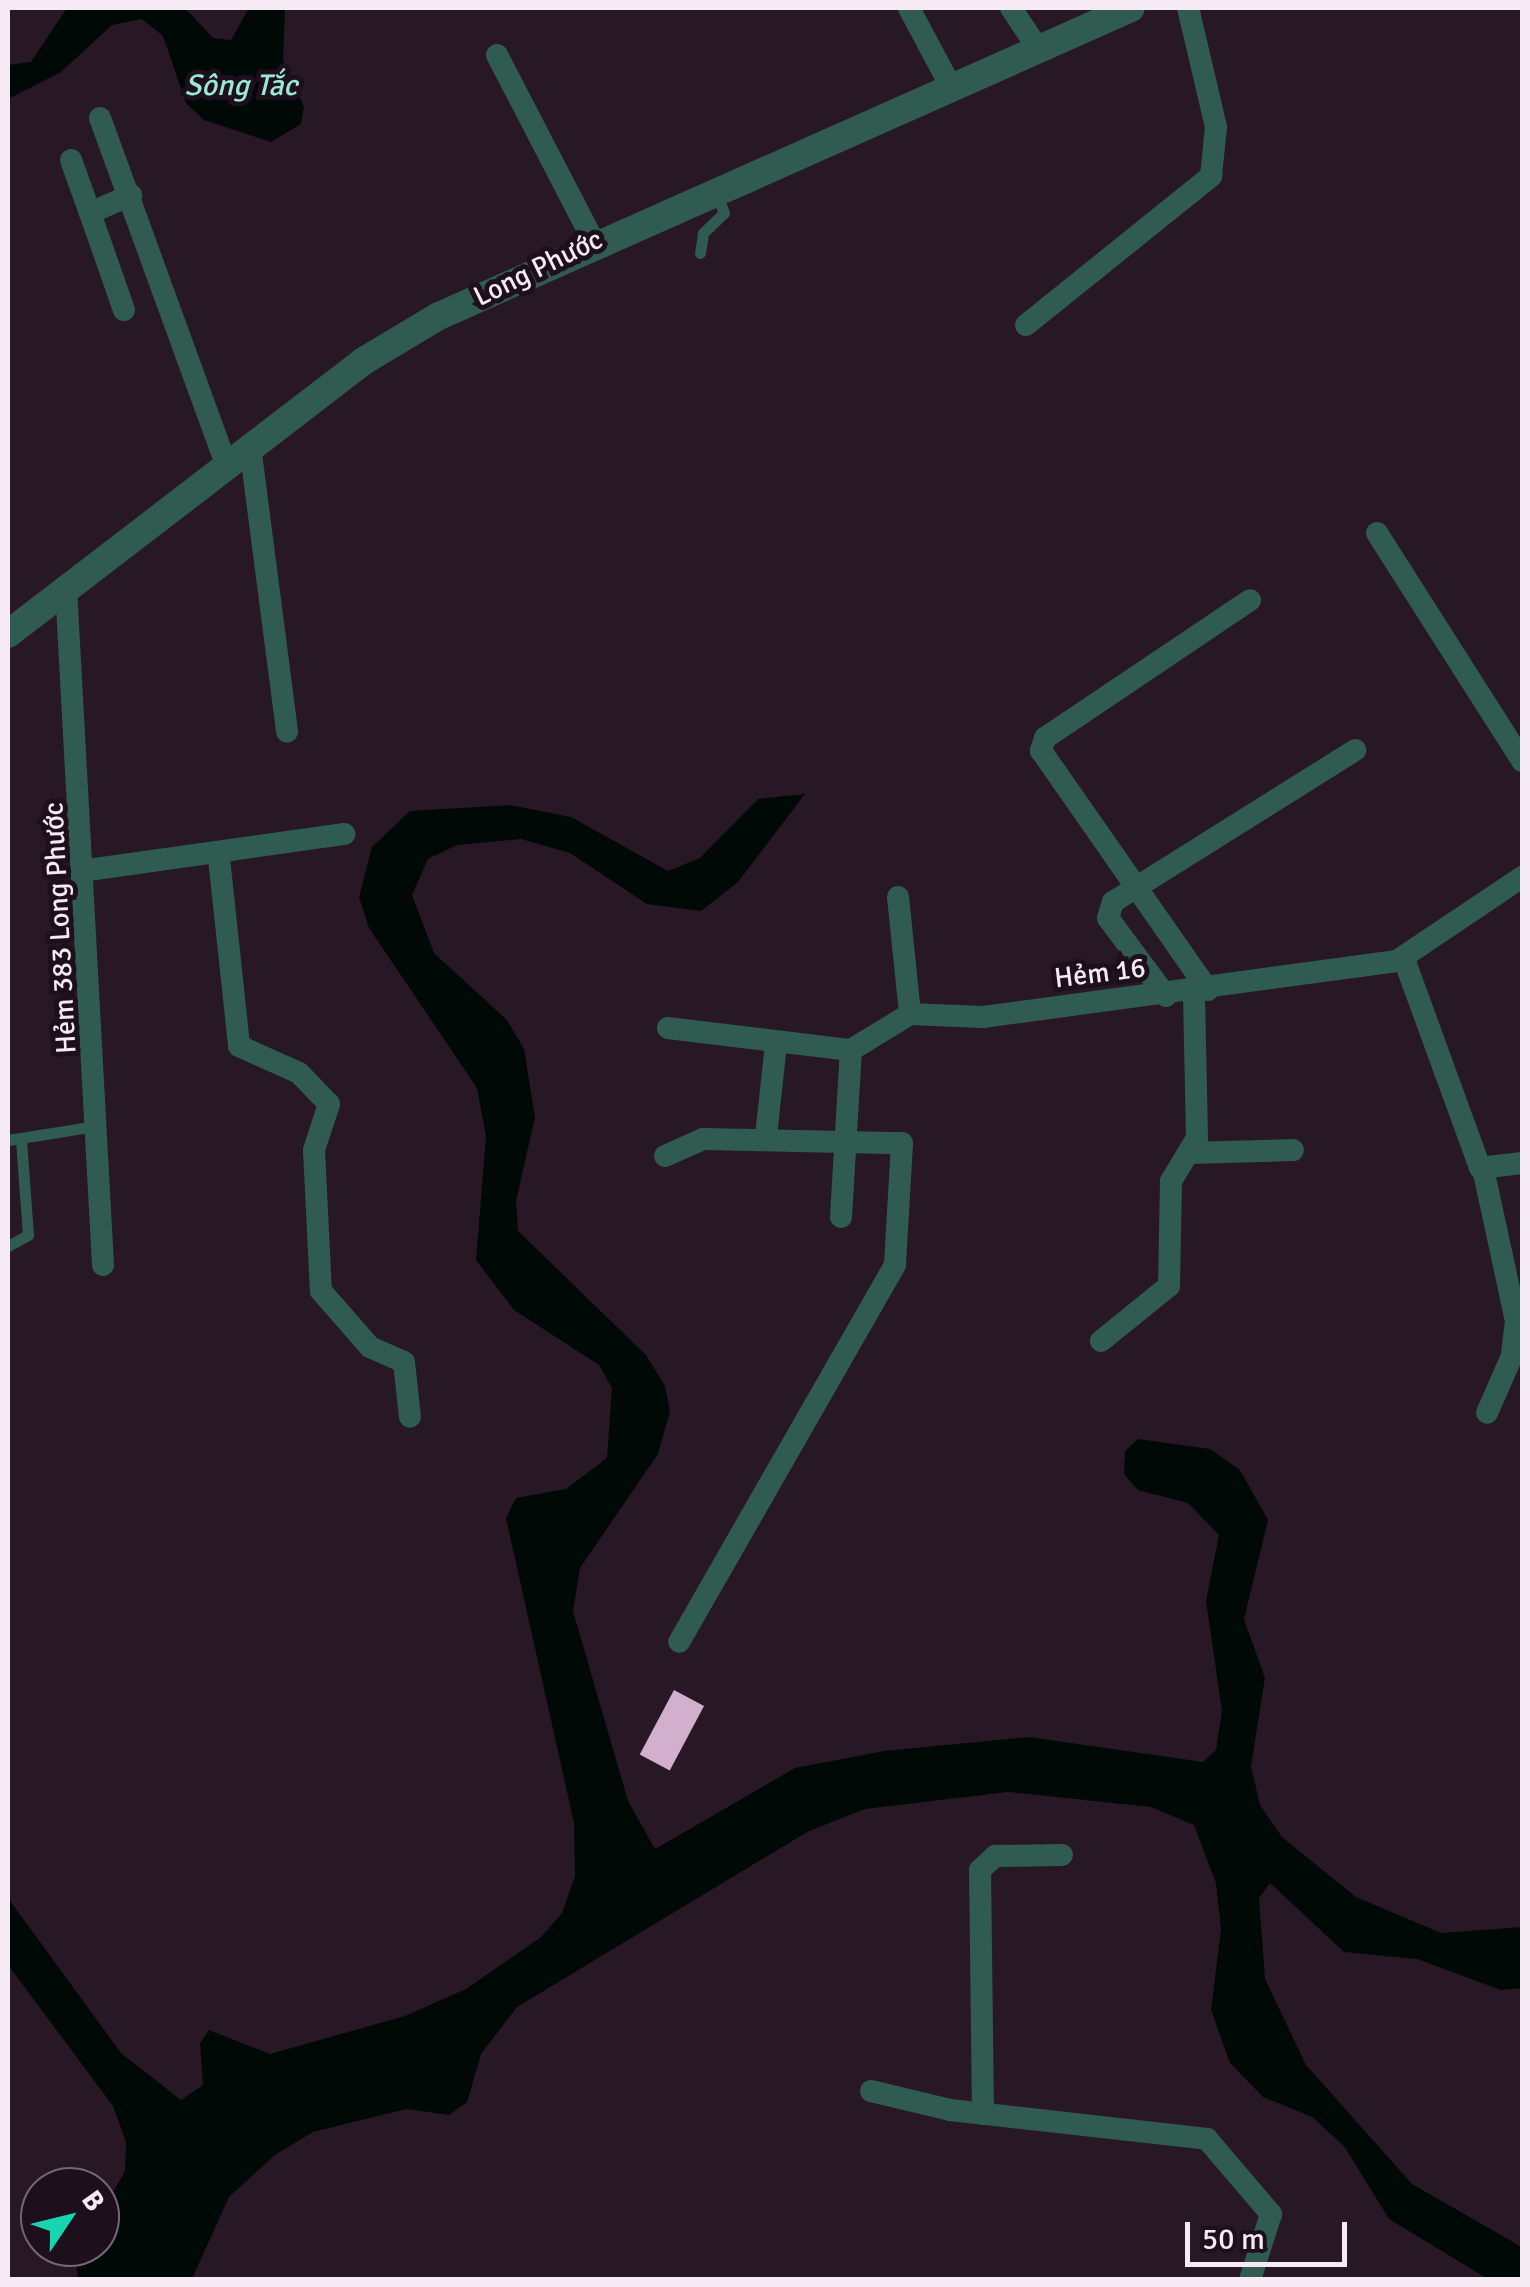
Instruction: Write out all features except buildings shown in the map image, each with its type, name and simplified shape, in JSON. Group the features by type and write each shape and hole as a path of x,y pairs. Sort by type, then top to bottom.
{"street":[{"path":"909,8 950,85"},
{"path":"1011,8 1038,47"},
{"name":"Long Phước","path":"8,634 362,362 592,240 1131,8"},
{"path":"1026,325 1211,176 1216,127 1188,8"},
{"path":"497,55 592,240"},
{"path":"100,118 226,464"},
{"path":"71,160 124,310"},
{"path":"90,213 131,195"},
{"path":"250,446 287,732"},
{"path":"1377,532 1522,762"},
{"name":"Hẻm 383 Long Phước","path":"66,588 88,870 103,1265"},
{"path":"1101,1341 1169,1286 1171,1181 1197,1138 1201,990 1138,882 1043,765 1045,738 1250,600"},
{"path":"1166,996 1108,918 1138,882 1355,750"},
{"path":"88,870 219,858 344,834"},
{"path":"219,858 239,1046 299,1073 329,1104 314,1150 321,1292 370,1347 404,1362 410,1417"},
{"name":"Hẻm 16","path":"910,1014 983,1017 1166,996 1404,959 1522,877"},
{"path":"668,1028 719,1028 776,1044 852,1050 910,1014 898,897"},
{"path":"1404,959 1484,1172 1516,1321 1512,1356 1487,1414"},
{"path":"766,1136 776,1044"},
{"path":"841,1217 852,1050"},
{"path":"665,1156 703,1139 766,1136 902,1143 895,1265 679,1642"},
{"path":"1188,1153 1293,1150"},
{"path":"1484,1172 1522,1163"},
{"path":"984,2114 980,1870 995,1856 1062,1855"},
{"path":"871,2092 984,2114 1207,2139 1271,2214 1250,2280"}],"lane":[{"path":"700,254 703,233 724,213 713,186"},
{"path":"8,1246 28,1236 14,1140 99,1126"}],"water":[{"name":"Sông Tắc","path":"67,8 185,8 213,38 231,40 249,8 285,8 283,60 304,107 301,124 271,142 204,120 186,103 163,36 142,19 112,25 61,72 8,99 8,65 31,62"},
{"path":"805,794 738,882 701,911 647,904 570,853 521,839 457,845 428,859 412,895 434,953 507,1020 524,1049 535,1117 516,1201 518,1231 646,1355 665,1386 670,1411 658,1454 580,1568 573,1611 628,1801 655,1849 795,1768 884,1751 1029,1737 1203,1762 1216,1750 1222,1711 1206,1601 1219,1535 1188,1503 1138,1490 1124,1474 1125,1451 1138,1439 1210,1449 1240,1470 1268,1520 1244,1619 1265,1678 1251,1766 1260,1805 1282,1837 1356,1897 1441,1933 1522,1927 1522,1988 1501,1990 1417,1959 1344,1952 1270,1883 1259,1898 1265,1979 1306,2065 1412,2184 1520,2246 1522,2279 1488,2279 1389,2219 1344,2146 1312,2117 1263,2097 1230,2063 1211,2010 1221,1929 1216,1883 1194,1825 1151,1807 1008,1792 865,1809 809,1831 517,2007 481,2054 467,2102 449,2115 406,2109 313,2132 275,2155 229,2197 192,2279 78,2279 77,2267 120,2267 120,2180 125,2171 126,2142 113,2106 8,1965 8,1898 121,2053 181,2100 203,2085 200,2043 209,2030 270,2054 405,2016 466,1989 541,1937 562,1913 575,1876 574,1823 506,1518 516,1498 566,1489 607,1458 612,1388 599,1365 514,1310 476,1260 486,1136 477,1088 369,928 359,897 372,847 410,811 510,805 571,817 668,871 700,858 758,799"}]}
